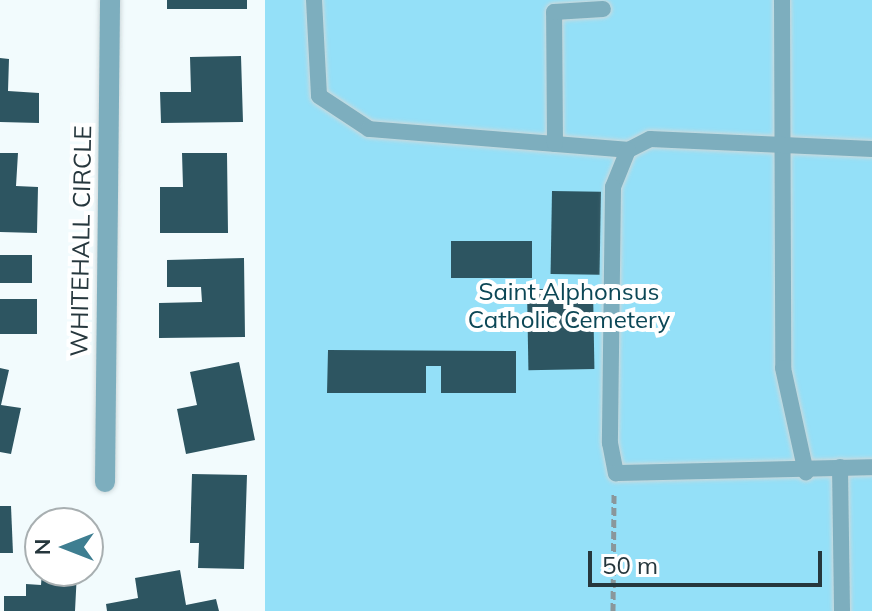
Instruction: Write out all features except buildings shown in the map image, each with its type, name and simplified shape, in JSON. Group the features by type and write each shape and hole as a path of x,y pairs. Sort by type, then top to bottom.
{"street":[{"name":"WHITEHALL CIRCLE","path":"105,482 110,0"}],"lane":[{"path":"314,0 319,96 369,129 628,150 650,139 872,149"},
{"path":"782,0 783,368 806,473"},
{"path":"555,144 554,12 603,9"},
{"path":"628,150 613,187 610,443 616,473 806,473 840,467 872,467"},
{"path":"840,467 842,611"}],"path":[{"path":"613,611 616,473"}],"green space":[{"name":"Saint Alphonsus Catholic Cemetery","path":"265,0 872,0 872,611 265,611"}]}
